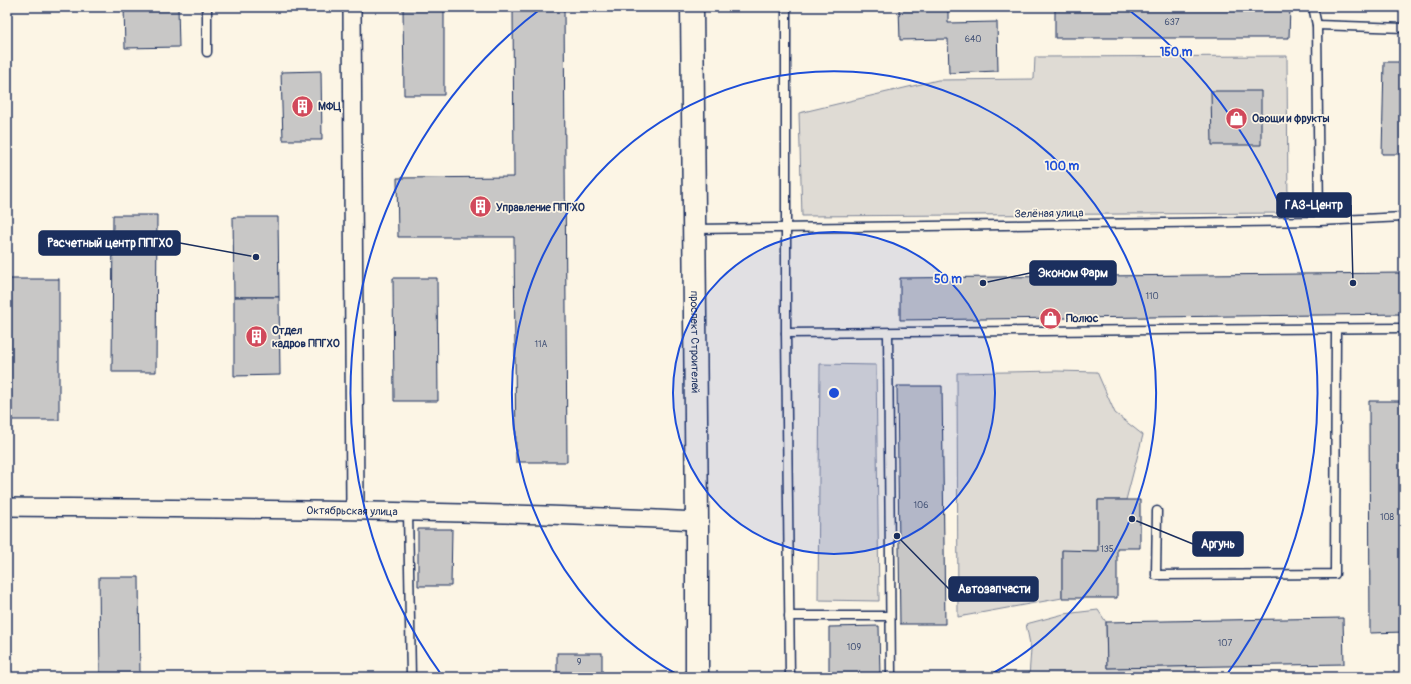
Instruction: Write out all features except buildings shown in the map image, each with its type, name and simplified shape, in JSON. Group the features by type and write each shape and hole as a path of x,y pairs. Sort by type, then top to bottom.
{"street":[{"path":"352,7 354,510"},
{"name":"проспект Строителей","path":"692,7 698,521 697,677"},
{"name":"Октябрьская улица","path":"7,507 354,510 698,521"}],"lane":[{"path":"207,7 207,52"},
{"path":"786,7 786,333 790,677"},
{"path":"1313,7 1317,25 1319,221"},
{"path":"1317,25 1404,28"},
{"name":"Зелёная улица","path":"694,229 786,226 1319,221 1404,217"},
{"path":"786,333 1404,328"},
{"path":"1157,511 1156,575 1335,574 1336,329"},
{"path":"888,332 889,616 891,677"},
{"path":"408,512 411,677"},
{"path":"789,616 889,616"}],"shaded area":[{"path":"1287,56 1288,213 802,216 799,113 938,80 1034,79 1035,57"},
{"path":"820,364 876,365 879,601 818,600"},
{"path":"1057,371 1097,372 1115,413 1143,435 1126,500 1098,500 1098,551 1062,551 1062,598 958,617 957,373"},
{"path":"1098,610 1106,622 1107,668 1196,666 1196,677 1029,677 1031,649 1026,624 1064,614"}],"place":[{"name":"МФЦ","path":"302,106"},
{"name":"Овощи и фрукты","path":"1236,118"},
{"name":"Управление ППГХО","path":"481,207"},
{"name":"Расчетный центр ППГХО","path":"256,257"},
{"name":"Эконом Фарм","path":"983,283"},
{"name":"ГАЗ-Центр","path":"1353,283"},
{"name":"Полюс","path":"1051,318"},
{"name":"Отдел кадров ППГХО","path":"257,336"},
{"name":"Аргунь","path":"1132,519"},
{"name":"Автозапчасти","path":"897,536"}]}
